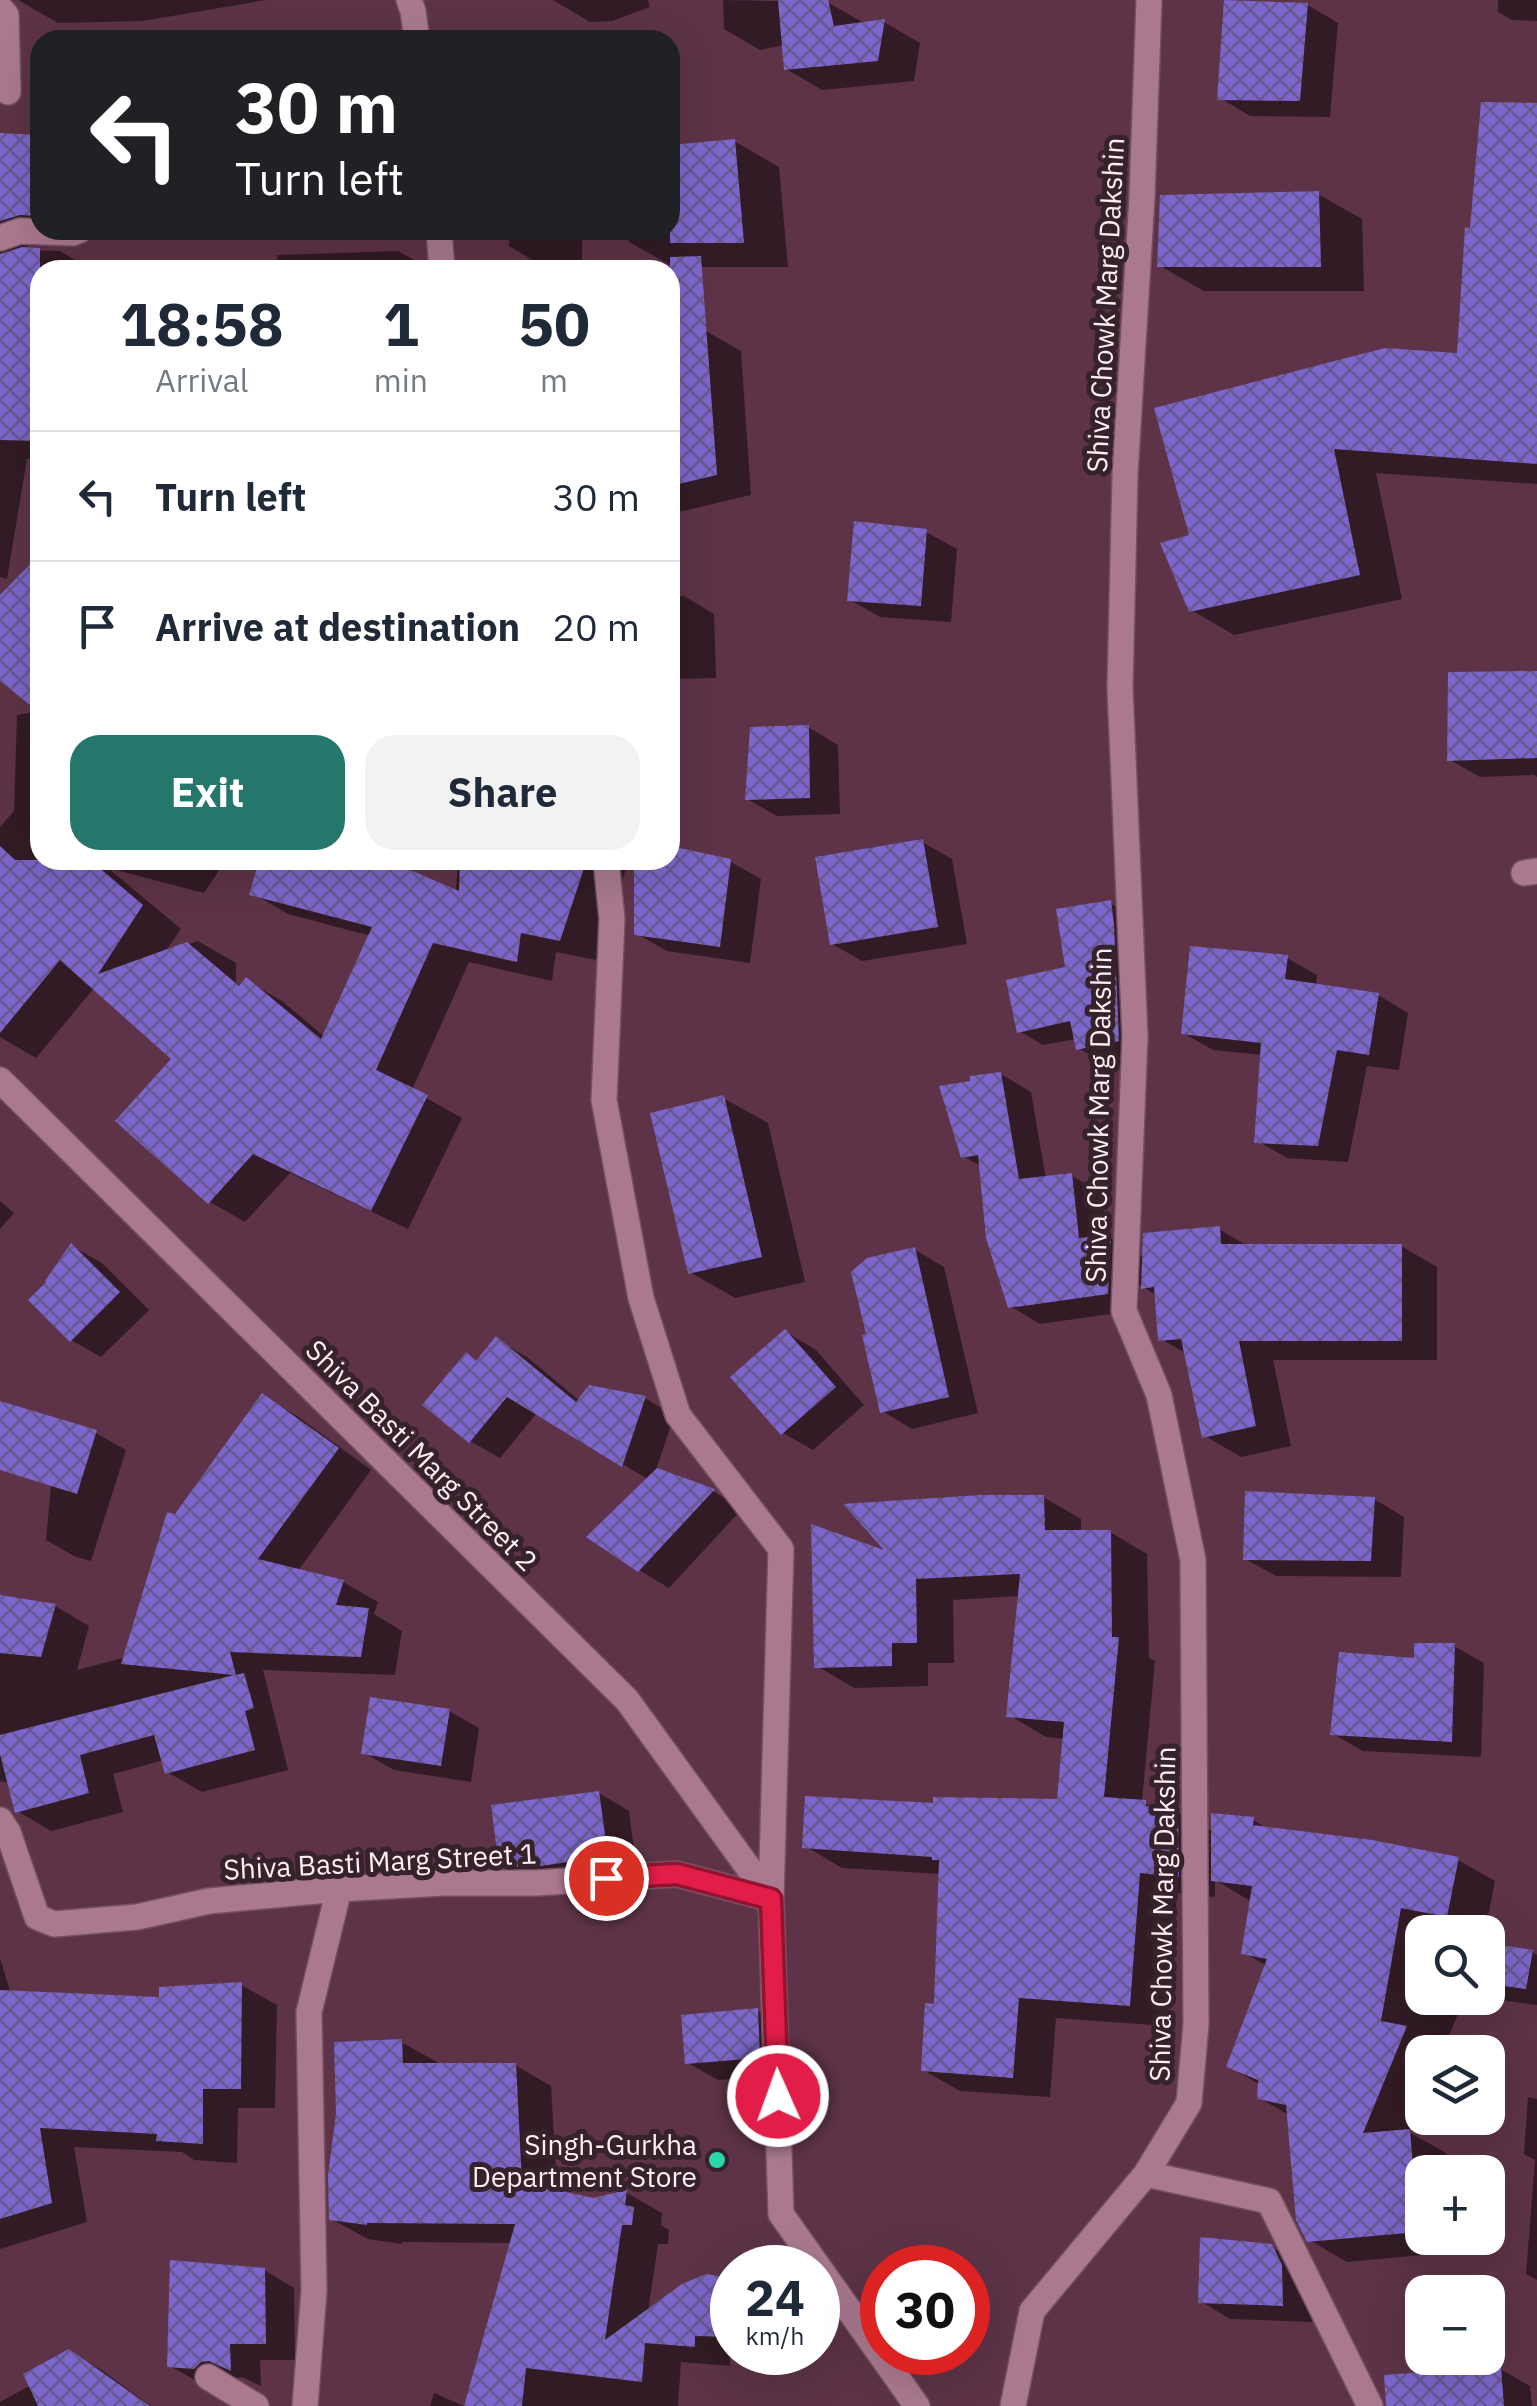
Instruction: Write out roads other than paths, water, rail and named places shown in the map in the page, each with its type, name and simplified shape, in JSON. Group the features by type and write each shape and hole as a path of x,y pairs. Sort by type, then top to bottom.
{"street":[{"path":"409,0 416,30"},
{"name":"Shiva Chowk Marg Dakshin","path":"1013,2406 1032,2310 1146,2174 1189,2102 1196,2024 1193,1560 1159,1395 1124,1311 1135,1036 1120,688 1125,475 1142,198 1149,0"},
{"path":"0,8 6,15 8,92"},
{"path":"0,238 30,231"},
{"path":"607,870 612,919 604,1100 641,1298 678,1416 782,1548 771,1899 781,2214 917,2406"},
{"name":"Shiva Basti Marg Street 2","path":"0,1080 627,1700 771,1899"},
{"name":"Shiva Basti Marg Street 1","path":"0,1820 8,1832 36,1917 54,1924 137,1916 210,1901 339,1889 677,1874 771,1899"},
{"path":"305,2406 314,2291 309,2012 339,1889"},
{"path":"1146,2174 1268,2201 1370,2406"},
{"path":"208,2378 256,2406"}],"place":[{"name":"Singh-Gurkha Department Store","path":"717,2160"}]}
